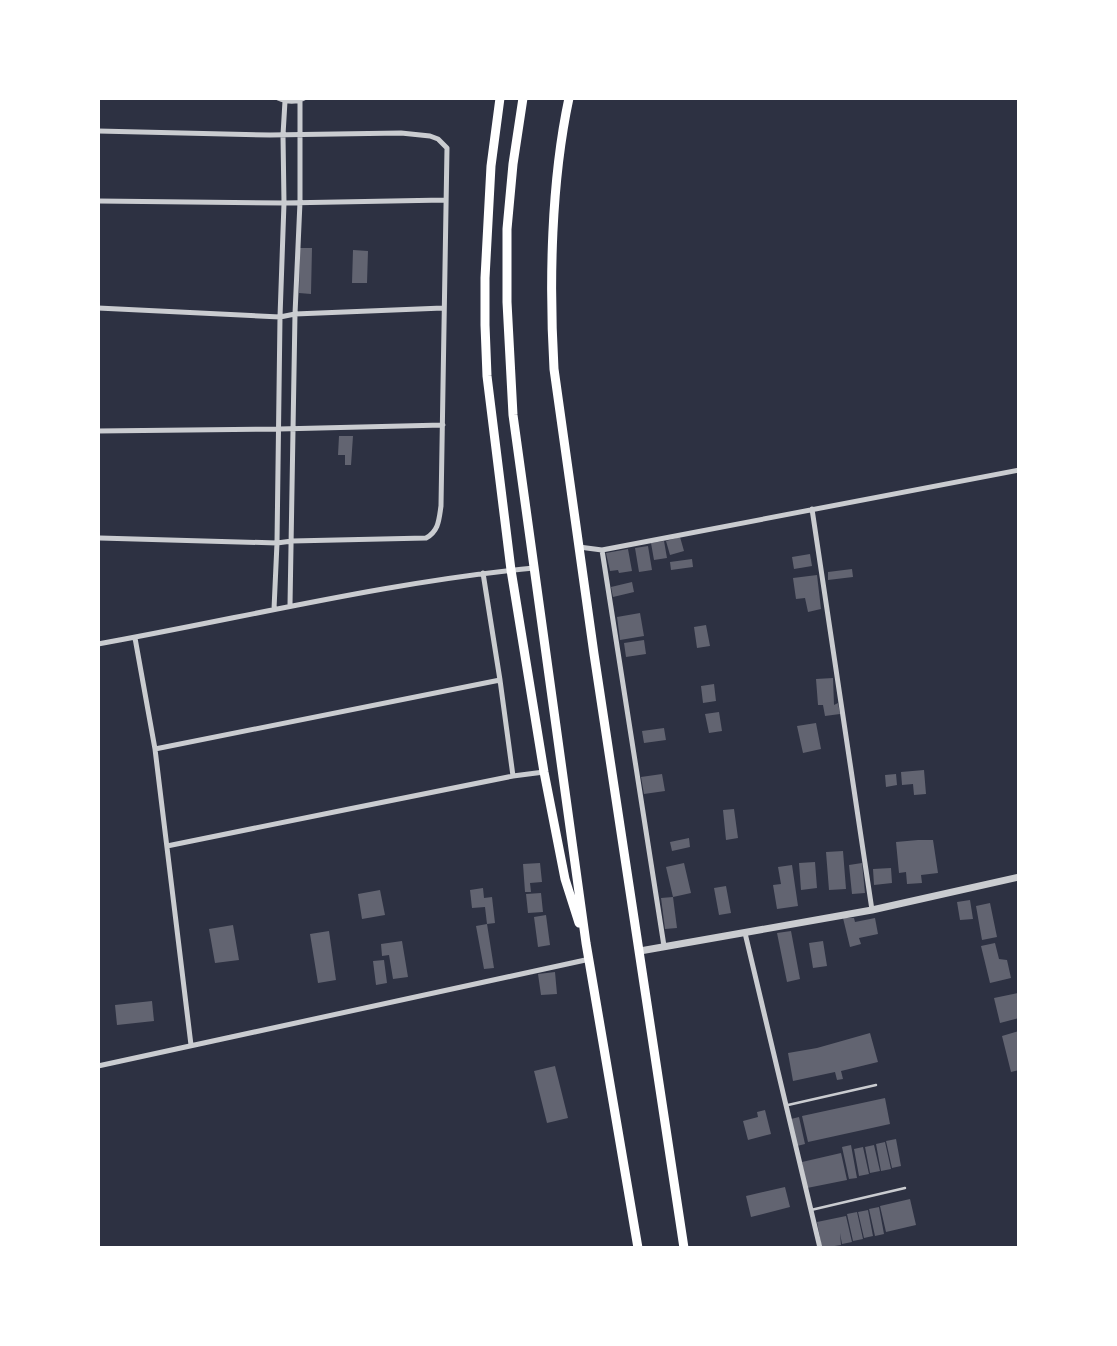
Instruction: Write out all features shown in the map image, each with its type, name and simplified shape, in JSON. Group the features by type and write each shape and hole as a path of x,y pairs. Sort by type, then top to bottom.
{"highway":[{"path":"499,98 491,166 485,325 487,376 511,570 544,772 565,879 590,959 638,1248"},
{"path":"523,98 507,229 511,396 586,943"},
{"path":"569,98 556,194 552,263 554,369 684,1248"}],"street":[{"path":"278,98 293,102 302,99 290,605"},
{"path":"274,608 285,101"},
{"path":"98,131 283,135 401,132 430,136 438,139 447,148 440,506 437,526 431,535 426,538 277,543 100,538"},
{"path":"98,201 284,203 445,200"},
{"path":"98,308 280,317 295,314 443,309"},
{"path":"98,431 443,425"},
{"path":"579,547 602,550 1019,470"},
{"path":"812,509 872,910"},
{"path":"602,550 664,946"},
{"path":"98,644 290,605 483,573 534,568"},
{"path":"483,573 513,776"},
{"path":"135,638 155,749 191,1045"},
{"path":"155,749 500,680"},
{"path":"167,846 544,772"},
{"path":"640,951 872,910 1019,877"},
{"path":"745,933 820,1248"},
{"path":"98,1066 590,959"}],"lane":[{"path":"785,1106 876,1085"},
{"path":"811,1210 905,1188"}],"building":[{"path":"300,248 312,248 311,294 299,293"},
{"path":"353,250 368,251 367,283 352,283"},
{"path":"339,436 353,436 351,465 345,465 345,455 338,455"},
{"path":"680,537 684,551 670,555 666,541"},
{"path":"664,541 667,558 654,560 651,543"},
{"path":"648,546 652,570 639,572 635,548"},
{"path":"628,549 632,571 610,571 606,553"},
{"path":"810,554 812,566 794,569 792,557"},
{"path":"692,559 693,567 671,570 670,562"},
{"path":"852,569 853,577 828,580 828,572"},
{"path":"817,575 821,609 808,612 805,598 796,599 793,578"},
{"path":"632,582 634,592 613,597 611,587"},
{"path":"640,613 644,636 620,640 617,617"},
{"path":"706,625 710,646 697,648 694,627"},
{"path":"644,640 646,654 626,657 624,643"},
{"path":"833,678 834,705 838,703 840,714 825,716 823,705 818,705 816,679"},
{"path":"714,684 716,701 703,703 701,686"},
{"path":"719,712 722,731 709,733 705,714"},
{"path":"816,723 821,749 803,753 797,726"},
{"path":"664,728 666,740 644,743 642,731"},
{"path":"924,770 926,794 914,795 913,784 902,785 901,772"},
{"path":"662,774 665,791 644,794 641,777"},
{"path":"896,774 897,785 886,787 885,775"},
{"path":"734,809 738,838 726,840 723,810"},
{"path":"689,838 690,847 672,851 670,842"},
{"path":"933,840 938,873 921,875 922,883 907,884 906,872 899,873 896,842"},
{"path":"843,851 846,889 829,890 826,852"},
{"path":"815,862 817,888 801,890 799,863"},
{"path":"540,863 542,882 530,883 531,892 525,892 523,864"},
{"path":"684,863 691,893 673,897 666,867"},
{"path":"862,863 865,893 852,894 849,865"},
{"path":"792,865 798,906 777,909 773,885 781,884 778,867"},
{"path":"891,868 892,883 874,885 873,869"},
{"path":"726,886 731,913 719,915 714,888"},
{"path":"483,888 484,898 492,897 495,923 487,924 485,907 472,908 470,890"},
{"path":"380,890 385,915 362,919 358,894"},
{"path":"541,893 543,912 528,913 526,894"},
{"path":"673,897 677,928 665,929 661,898"},
{"path":"970,900 973,919 960,920 957,902"},
{"path":"990,903 997,937 982,940 976,906"},
{"path":"546,915 550,945 538,947 534,917"},
{"path":"843,918 854,918 855,922 875,918 878,934 859,938 861,944 850,947"},
{"path":"487,924 494,968 484,969 476,926"},
{"path":"233,925 239,960 215,963 209,929"},
{"path":"329,931 336,980 318,983 310,934"},
{"path":"791,931 800,979 787,982 777,933"},
{"path":"402,941 408,977 393,979 389,955 382,956 381,944"},
{"path":"823,941 827,966 813,968 809,943"},
{"path":"995,943 999,959 1007,960 1011,978 990,983 981,946"},
{"path":"384,960 387,983 376,985 373,961"},
{"path":"555,972 557,994 541,995 538,974"},
{"path":"1018,993 1019,1018 1000,1023 994,998"},
{"path":"152,1001 154,1021 117,1025 115,1005"},
{"path":"1019,1031 1019,1070 1011,1072 1002,1036"},
{"path":"870,1033 878,1062 841,1071 843,1079 837,1080 835,1072 793,1081 788,1053"},
{"path":"555,1066 568,1118 547,1123 534,1071"},
{"path":"885,1098 890,1124 808,1142 802,1116"},
{"path":"765,1110 771,1134 748,1140 743,1121 758,1117 757,1112"},
{"path":"799,1117 805,1144 797,1146 791,1119"},
{"path":"896,1139 901,1166 892,1168 886,1141"},
{"path":"885,1142 891,1169 881,1171 876,1144"},
{"path":"851,1145 857,1178 849,1179 842,1147"},
{"path":"874,1145 880,1171 870,1173 865,1147"},
{"path":"863,1147 869,1174 859,1176 854,1149"},
{"path":"841,1153 847,1180 807,1188 802,1162"},
{"path":"785,1187 790,1207 751,1217 746,1196"},
{"path":"910,1199 916,1225 886,1232 880,1206"},
{"path":"879,1207 884,1234 875,1236 869,1209"},
{"path":"868,1210 873,1236 864,1238 858,1212"},
{"path":"857,1212 863,1239 853,1241 847,1214"},
{"path":"846,1216 852,1242 842,1244 840,1233 841,1245 822,1248 817,1222"}]}
